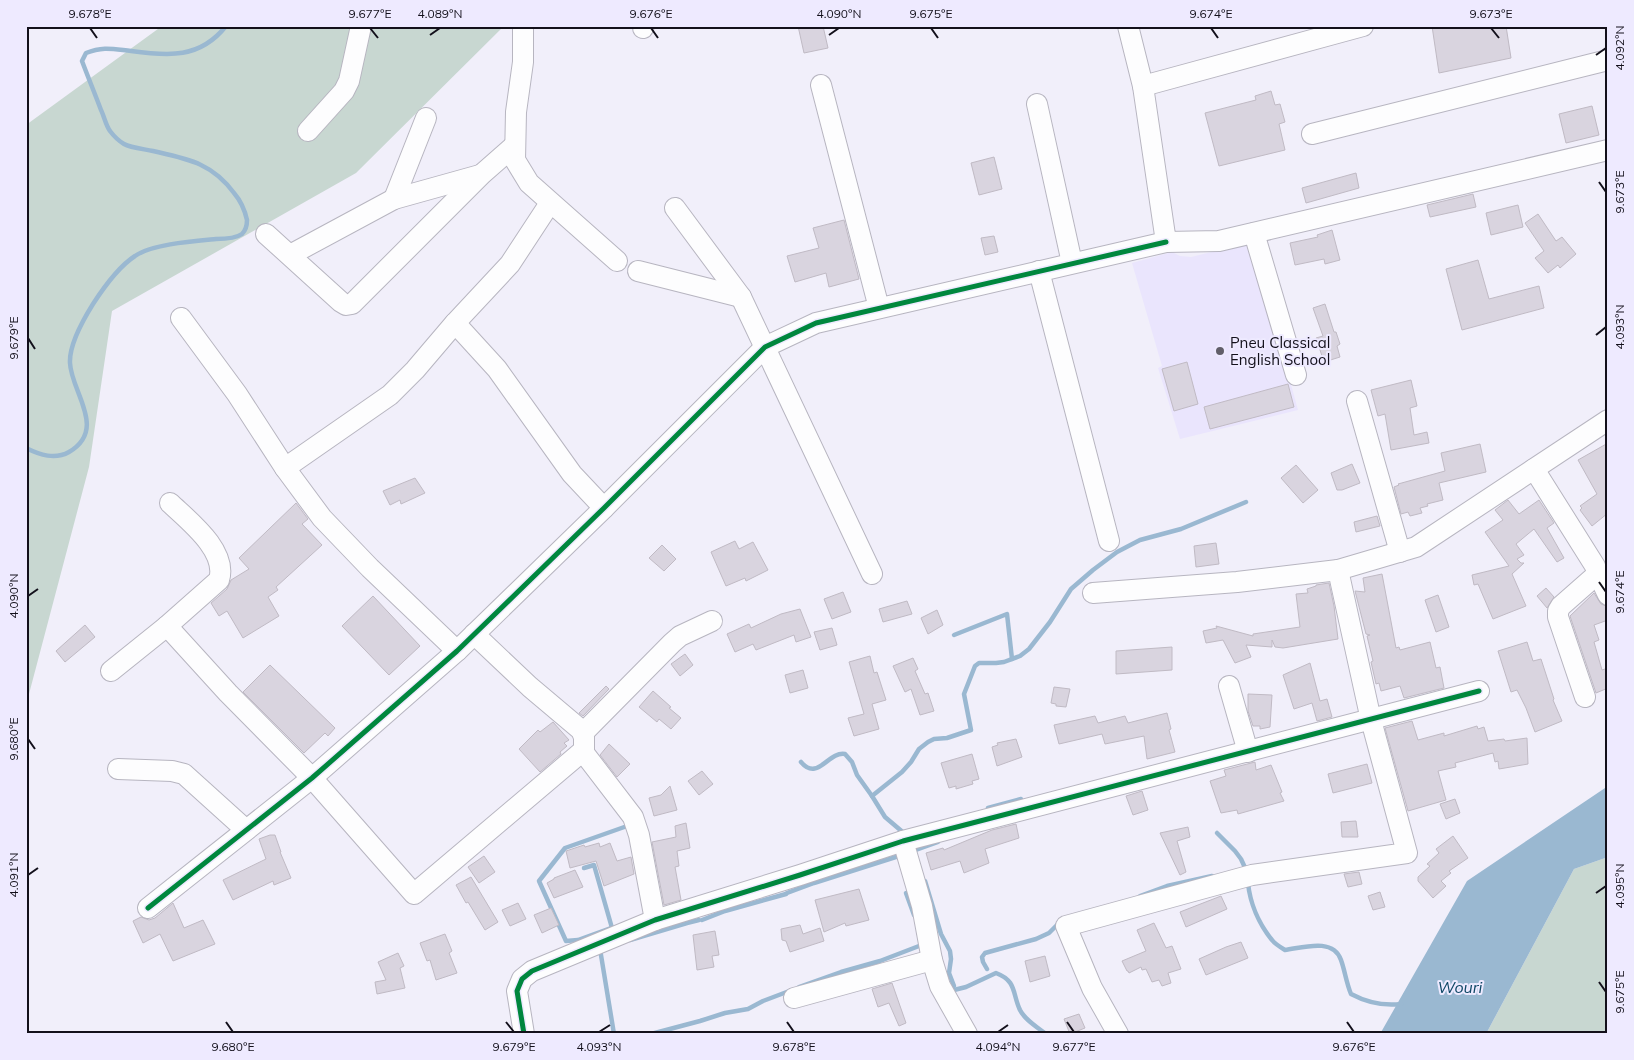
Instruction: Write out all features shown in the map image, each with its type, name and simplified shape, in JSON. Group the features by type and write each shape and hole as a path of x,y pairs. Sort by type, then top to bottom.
{"street":[{"path":"308,131 344,90 349,81 362,26"},
{"path":"523,26 523,62 516,112 515,160 529,183 617,261"},
{"path":"1128,26 1144,86 1166,242"},
{"path":"1144,86 1296,35 1363,26"},
{"path":"1312,134 1608,60"},
{"path":"821,85 879,308"},
{"path":"1037,104 1072,264"},
{"path":"394,199 426,118"},
{"path":"266,234 341,302 346,305 352,304 482,174 515,145"},
{"path":"148,908 312,778 457,651 765,347 816,323 879,308 1166,242 1219,241 1254,234 1608,150"},
{"path":"290,255 394,199 482,174"},
{"path":"284,468 390,395 415,370 455,323 510,264 550,203"},
{"path":"675,208 741,297 872,574"},
{"path":"1254,234 1296,375"},
{"path":"638,271 741,297"},
{"path":"1039,271 1109,541"},
{"path":"181,318 237,394 284,468 322,518 370,568 457,651"},
{"path":"455,323 497,369 572,474 604,508"},
{"path":"1356,400 1400,552"},
{"path":"1093,593 1237,582 1338,570 1416,547 1608,420"},
{"path":"1534,469 1595,566 1608,595"},
{"path":"111,671 220,580 222,570 214,549 201,532 170,503"},
{"path":"1118,1034 1092,988 1066,926 1252,875 1407,853 1371,720 1338,570"},
{"path":"1585,697 1558,617 1558,611 1597,572"},
{"path":"167,626 312,778 414,894 583,742 672,643 680,636 712,621"},
{"path":"474,634 530,687 582,730 587,756 633,817 639,835 655,920"},
{"path":"1229,686 1248,752"},
{"path":"524,1034 517,990 522,979 532,971 655,920 902,841 1479,691"},
{"path":"118,769 172,771 184,774 246,830"},
{"path":"902,841 922,906 932,960 940,986 967,1034"},
{"path":"794,998 932,960"}],"shaded area":[{"path":"162,26 504,26 356,173 112,311 89,467 29,694 26,745 26,125"},
{"name":"Pneu Classical English School","path":"1252,242 1298,410 1180,439 1158,368 1162,366 1132,263 1172,252 1180,256 1191,257"},
{"path":"1608,857 1608,1034 1486,1034 1574,869"}],"water":[{"name":"Wouri","path":"1608,786 1608,857 1574,869 1486,1034 1380,1034 1467,881"}],"building":[{"path":"798,26 823,26 828,48 804,53"},
{"path":"1432,26 1506,26 1511,58 1439,73"},
{"path":"1271,91 1275,105 1280,104 1285,122 1279,124 1285,150 1219,166 1205,113 1256,100 1255,96"},
{"path":"1592,106 1599,135 1566,143 1559,114"},
{"path":"994,157 1002,189 979,195 971,163"},
{"path":"1356,173 1359,188 1306,203 1302,188"},
{"path":"1473,194 1476,207 1430,217 1427,205"},
{"path":"1518,205 1523,227 1491,235 1486,213"},
{"path":"1538,214 1556,241 1562,237 1576,254 1560,268 1558,265 1548,273 1535,258 1544,251 1525,223"},
{"path":"844,220 859,279 829,287 826,273 795,282 787,256 819,248 813,228"},
{"path":"1332,230 1340,260 1325,264 1324,259 1295,265 1290,243 1318,237 1317,235"},
{"path":"994,236 998,252 985,255 981,238"},
{"path":"1478,260 1489,299 1539,286 1544,308 1462,330 1446,269"},
{"path":"1325,304 1340,344 1337,346 1340,357 1324,362 1316,338 1323,336 1313,308"},
{"path":"1187,362 1198,404 1174,411 1162,369"},
{"path":"1411,380 1417,406 1410,408 1414,435 1427,432 1429,443 1391,450 1385,414 1378,416 1371,390"},
{"path":"1288,384 1294,407 1210,429 1204,407"},
{"path":"1608,443 1608,513 1592,526 1580,510 1582,508 1580,506 1597,494 1578,460"},
{"path":"1480,444 1486,472 1439,483 1443,500 1420,508 1422,513 1410,516 1408,512 1401,514 1394,487 1398,484 1445,471 1441,453"},
{"path":"1352,464 1360,483 1337,490 1331,473"},
{"path":"1296,465 1318,490 1303,503 1281,478"},
{"path":"415,478 425,493 401,504 400,500 390,505 383,491"},
{"path":"1508,500 1519,514 1539,500 1554,523 1547,528 1564,558 1557,562 1534,529 1516,544 1524,555 1517,559 1524,563 1512,574 1526,606 1493,619 1478,584 1474,585 1472,575 1509,566 1485,532 1503,520 1495,510"},
{"path":"296,503 308,519 302,524 322,545 276,587 278,590 268,597 279,616 243,638 227,611 219,616 211,603 227,589 231,580 249,569 239,558"},
{"path":"1377,516 1380,526 1356,532 1354,522"},
{"path":"735,541 739,549 753,542 768,570 746,581 745,578 726,586 711,552"},
{"path":"1216,543 1219,564 1196,567 1194,546"},
{"path":"662,545 676,559 664,571 649,558"},
{"path":"1382,574 1396,648 1399,647 1400,650 1430,642 1436,668 1440,667 1444,688 1404,698 1400,686 1381,691 1379,683 1376,684 1367,636 1370,635 1366,634 1355,591 1365,592 1363,578"},
{"path":"1329,583 1338,639 1283,648 1275,647 1272,640 1272,647 1246,645 1251,657 1235,663 1223,640 1206,643 1203,631 1217,628 1216,626 1253,636 1253,634 1300,627 1296,594 1308,593 1307,589"},
{"path":"1546,588 1554,597 1547,608 1537,596"},
{"path":"843,592 851,612 832,619 824,599"},
{"path":"1594,593 1601,604 1608,607 1608,620 1594,625 1599,640 1594,642 1602,670 1608,668 1608,688 1596,693 1570,616"},
{"path":"1438,595 1449,627 1436,632 1425,600"},
{"path":"373,596 420,646 389,675 342,626"},
{"path":"907,601 912,614 883,622 879,609"},
{"path":"800,609 811,637 796,642 794,635 756,650 753,644 735,652 727,634 749,624 751,628 781,614"},
{"path":"937,610 943,625 928,634 921,618"},
{"path":"85,625 95,637 65,662 56,651"},
{"path":"832,628 837,645 820,650 814,632"},
{"path":"1527,642 1533,661 1541,659 1553,700 1562,721 1535,732 1517,690 1511,692 1498,651"},
{"path":"1172,647 1172,670 1116,674 1116,651"},
{"path":"685,654 693,665 680,676 671,664"},
{"path":"870,656 874,673 877,672 886,700 872,704 879,729 854,736 848,718 864,714 849,662"},
{"path":"913,658 918,669 915,671 925,694 928,693 934,711 920,715 911,689 905,692 893,666"},
{"path":"1310,663 1320,701 1327,699 1332,717 1317,721 1312,703 1294,709 1283,675"},
{"path":"270,665 335,728 328,736 325,733 304,753 243,692"},
{"path":"803,670 808,688 790,693 785,675"},
{"path":"606,686 609,689 583,716 579,713"},
{"path":"1054,687 1070,689 1066,707 1056,706 1056,704 1051,703"},
{"path":"653,691 681,718 671,729 659,719 657,722 639,707"},
{"path":"1248,694 1272,695 1270,727 1260,729 1260,726 1253,726 1248,711"},
{"path":"1167,713 1175,752 1147,759 1144,736 1105,744 1102,734 1059,744 1054,725 1095,716 1098,723 1125,716 1128,723"},
{"path":"1412,721 1418,740 1444,733 1444,736 1477,726 1478,729 1484,727 1488,741 1527,738 1528,764 1499,769 1498,761 1495,762 1493,753 1455,763 1456,767 1438,771 1446,800 1408,811 1385,728"},
{"path":"553,722 569,740 564,743 567,746 560,752 561,754 540,772 519,749 538,730 540,732"},
{"path":"1016,739 1022,757 997,766 992,747 998,745 997,743"},
{"path":"609,744 630,764 617,777 600,755"},
{"path":"972,754 979,779 972,781 973,784 956,789 956,786 949,788 941,763"},
{"path":"1255,762 1256,770 1271,765 1284,801 1238,814 1237,810 1221,813 1210,781 1226,776 1224,770"},
{"path":"1367,764 1372,783 1333,793 1328,774"},
{"path":"702,771 713,784 699,795 688,781"},
{"path":"670,786 677,810 654,816 649,798 661,795"},
{"path":"1142,791 1148,810 1133,815 1126,796"},
{"path":"1455,799 1460,813 1446,819 1440,804"},
{"path":"1356,821 1358,837 1342,837 1341,822"},
{"path":"686,823 690,848 677,851 679,866 675,867 681,900 664,905 652,842 676,837 675,826"},
{"path":"1016,824 1019,838 985,849 989,863 964,873 960,861 931,870 926,853 943,848 944,850 992,830"},
{"path":"1188,827 1190,837 1177,841 1186,872 1180,875 1160,833"},
{"path":"275,835 291,878 274,885 273,881 233,900 223,880 266,859 259,839"},
{"path":"1453,836 1468,858 1449,871 1451,873 1441,881 1446,886 1433,898 1418,881 1418,877 1430,866 1427,864 1439,853 1436,849"},
{"path":"599,843 600,847 610,843 617,861 631,857 634,874 604,886 596,861 570,868 566,851 584,845 585,847"},
{"path":"484,856 495,872 479,883 468,867"},
{"path":"575,870 583,887 554,898 547,883 554,878"},
{"path":"1359,872 1362,884 1348,887 1344,874"},
{"path":"471,877 498,922 485,930 456,885"},
{"path":"859,889 869,920 846,926 845,923 824,932 815,900"},
{"path":"1380,892 1385,907 1373,910 1368,896"},
{"path":"1221,896 1227,909 1186,927 1180,912"},
{"path":"173,903 184,928 203,920 215,944 173,961 160,934 143,943 133,921 141,917 149,920 155,918"},
{"path":"518,903 526,919 510,926 502,910"},
{"path":"551,908 559,925 542,933 534,915"},
{"path":"1154,923 1166,948 1172,946 1181,969 1168,973 1171,983 1162,986 1159,980 1152,982 1146,969 1142,970 1141,967 1129,973 1122,961 1146,951 1137,930"},
{"path":"800,925 803,934 820,928 824,941 790,952 786,941 782,940 781,929"},
{"path":"715,931 719,955 712,956 714,967 697,970 693,935"},
{"path":"445,934 452,951 449,953 457,973 436,980 430,960 427,961 420,943"},
{"path":"1241,942 1248,958 1206,975 1199,959"},
{"path":"398,953 404,966 400,968 405,988 377,994 375,982 386,980 378,962"},
{"path":"1045,956 1050,976 1030,982 1025,961"},
{"path":"892,983 906,1023 899,1026 889,1003 878,1007 872,989"},
{"path":"1079,1014 1085,1028 1070,1034 1064,1019"}],"waterway":[{"path":"26,448 48,456 58,456 69,452 80,443 86,432 87,421 72,374 70,356 74,340 81,325 93,304 117,272 142,252 186,242 236,237 242,234 247,224 245,213 236,196 226,183 208,169 188,160 127,145 114,136 107,126 82,61 86,53 103,49 158,54 183,53 205,45 226,26"},
{"path":"872,796 902,772 919,749 928,742 971,730 964,694 975,666 979,663 1004,662 1020,656 1029,649 1050,622 1071,589 1093,570 1117,552 1140,540 1181,529 1246,502"},
{"path":"954,635 1007,614 1012,659"},
{"path":"801,762 813,769 839,754 845,754 852,762 857,775 885,817 905,834"},
{"path":"988,808 1021,799"},
{"path":"611,928 578,940 566,941 539,881 565,848 630,825"},
{"path":"1217,833 1235,851 1247,872"},
{"path":"913,851 938,842"},
{"path":"787,893 902,855"},
{"path":"584,868 594,865 612,928"},
{"path":"1140,896 1167,886 1212,876"},
{"path":"925,881 941,934 950,951 949,973 954,986"},
{"path":"1248,883 1256,913 1267,934 1276,944 1285,950 1308,946 1331,948 1341,960 1351,994 1375,1003 1401,1004"},
{"path":"906,893 914,915"},
{"path":"702,920 725,911 786,894"},
{"path":"630,940 699,920"},
{"path":"987,969 982,957 985,953 1036,939 1049,933 1060,922"},
{"path":"799,987 880,961 923,943"},
{"path":"600,949 614,1034"},
{"path":"950,991 966,987 996,973 1003,976 1011,984 1020,1010 1025,1017 1046,1034"},
{"path":"651,1034 725,1013 748,1009 792,990"}],"cycle path":[{"path":"148,908 312,778 457,651 765,347 816,323 1166,242"},
{"path":"524,1034 517,991 522,979 532,971 655,920 903,841 1479,691"}],"place":[{"name":"Pneu Classical English School","path":"1220,351"}]}
